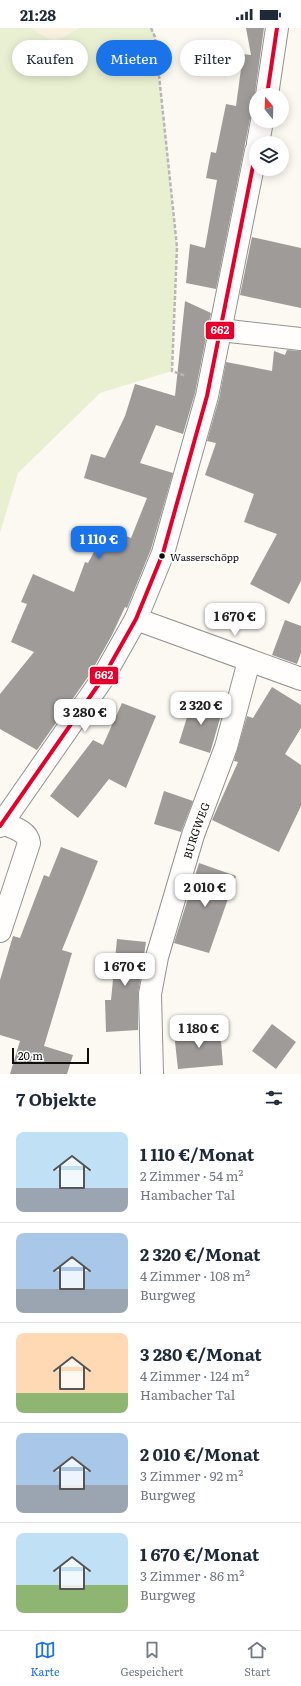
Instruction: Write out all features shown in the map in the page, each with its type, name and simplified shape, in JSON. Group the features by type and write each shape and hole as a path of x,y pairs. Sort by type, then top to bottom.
{"street":[{"path":"268,88 276,28"},
{"path":"0,931 29,843 29,838 24,833 1,824 101,682 136,619 162,553 207,396 251,176"},
{"path":"220,330 301,339"},
{"path":"136,619 301,680"},
{"name":"BURGWEG","path":"152,1074 150,994 157,957 193,835 226,747 249,661"}],"path":[{"path":"151,28 155,37 177,247 172,371 207,384 207,396"}],"shaded area":[{"path":"31,28 80,28 58,40 51,40"}],"green space":[{"path":"0,28 31,28 51,40 12,40 12,76 88,76 88,40 58,40 80,28 151,28 155,40 96,40 96,76 159,76 177,247 172,371 100,393 18,473 0,533"}],"building":[{"path":"246,28 264,28 256,88 249,88 249,124 216,289 186,283 190,244 205,248 217,180 206,178 211,152 216,153 226,104 236,106 240,76 245,76 245,54 251,55"},
{"path":"252,237 301,248 301,308 240,295"},
{"path":"185,301 211,313 195,393 183,434 156,425 140,463 173,473 151,549 127,608 125,607 112,635 90,674 37,750 0,729 0,694 34,652 11,642 27,604 21,602 33,574 74,592 85,562 88,563 107,528 131,538 147,498 84,478 91,454 105,458 125,416 135,384 175,396"},
{"path":"287,350 301,351 301,581 289,604 250,584 277,534 244,522 254,494 205,475 216,443 207,441 219,399 226,362 272,371 274,351 285,355"},
{"path":"285,620 301,626 301,653 297,664 272,655"},
{"path":"272,687 301,705 301,728 285,754 301,765 301,806 279,852 212,820 238,762 234,761 247,716 253,718"},
{"path":"193,698 223,708 210,753 179,743"},
{"path":"122,703 156,716 126,788 109,779 78,818 50,796 93,740 103,745"},
{"path":"164,791 193,801 181,832 154,824"},
{"path":"61,847 98,861 62,950 72,953 44,1046 73,1055 67,1074 10,1074 20,1041 0,1035 0,980 13,936 20,938 44,875 49,877"},
{"path":"199,863 236,876 209,953 174,943"},
{"path":"117,939 146,942 138,994 138,1030 106,1032 105,1000 111,1000"},
{"path":"272,1024 296,1042 276,1069 252,1051"},
{"path":"220,1029 223,1065 178,1069 174,1033"}],"transit line":[{"name":"662","path":"268,88 277,28"},
{"name":"662","path":"0,826 101,681 136,619 163,553 207,396 251,176"}],"place":[{"name":"Wasserschöpp","path":"162,556"}]}
